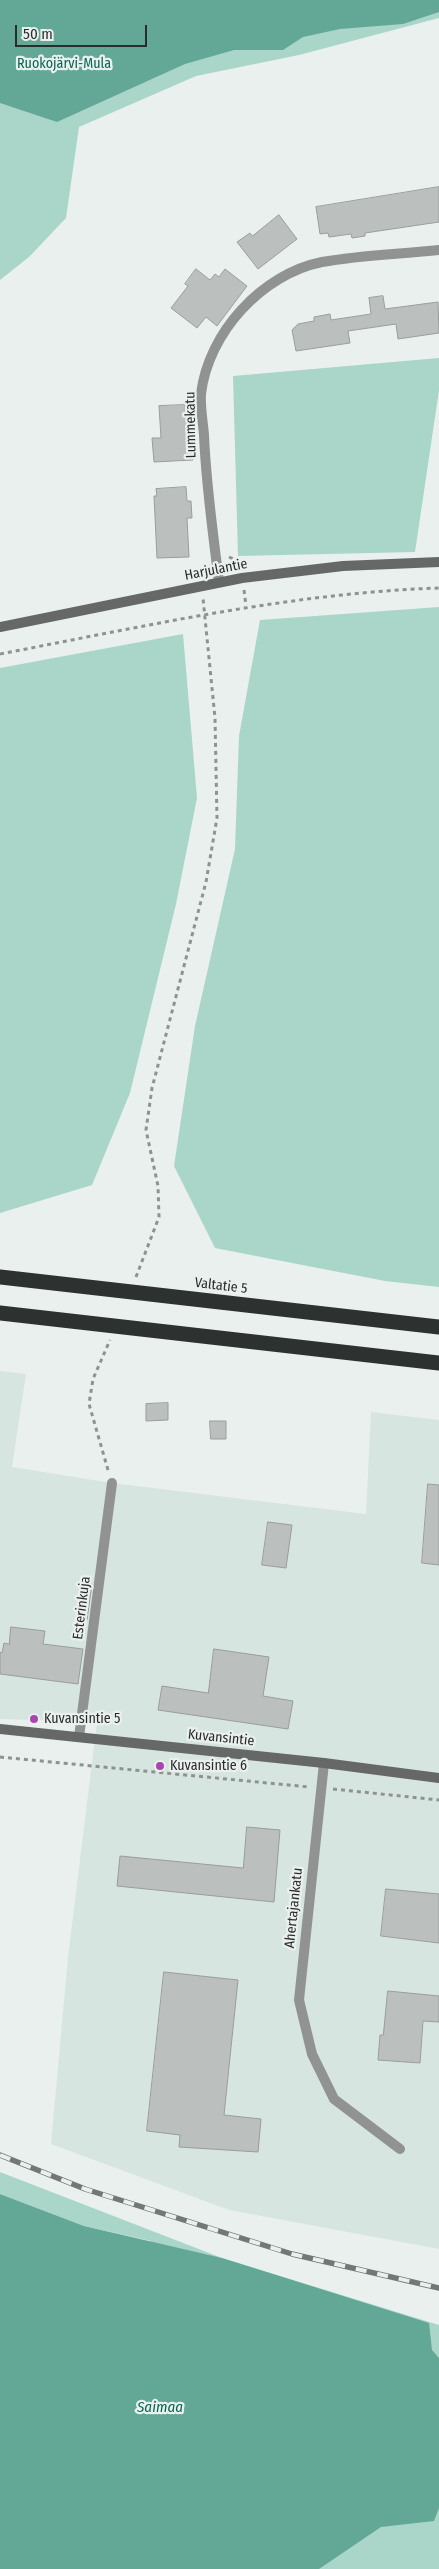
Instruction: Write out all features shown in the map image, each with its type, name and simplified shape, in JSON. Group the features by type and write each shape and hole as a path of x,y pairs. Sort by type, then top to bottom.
{"highway":[{"name":"Valtatie 5","path":"0,1277 439,1327"},
{"path":"0,1313 439,1363"}],"street":[{"name":"Lummekatu","path":"220,582 206,479 201,394 210,364 223,333 242,307 266,288 292,273 321,262 439,250"},
{"name":"Harjulantie","path":"0,627 220,582 343,566 439,562"},
{"name":"Esterinkuja","path":"79,1737 112,1483"},
{"name":"Kuvansintie","path":"0,1729 324,1763 439,1778"},
{"name":"Ahertajankatu","path":"324,1763 299,2000 312,2054 334,2099 400,2149"}],"path":[{"path":"136,1278 159,1217 158,1186 146,1130 152,1088 206,882 217,818 215,718 206,615 201,587"},
{"path":"0,654 246,606 381,590 439,588"},
{"path":"111,1340 94,1379 89,1404 112,1483"},
{"path":"0,1757 439,1800"}],"shaded area":[{"path":"0,1371 26,1374 12,1467 112,1483 366,1514 371,1412 439,1420 439,2249 229,2210 51,2144 68,1957 97,1722 0,1719"}],"green space":[{"name":"Ruokojärvi-Mula","path":"0,0 439,0 439,18 299,55 196,76 79,127 66,218 29,257 0,280"},
{"path":"439,358 439,390 415,552 238,556 233,376"},
{"path":"439,607 439,1287 385,1281 215,1248 174,1166 195,1026 235,849 239,736 260,620"},
{"path":"183,634 197,798 176,904 130,1093 92,1185 0,1213 0,668"},
{"path":"0,2172 222,2258 439,2325 439,2569 226,2569 151,2241 84,2226 0,2194"}],"water":[{"name":"Ruokojärvi-Mula","path":"0,0 439,0 439,12 403,24 340,29 303,37 283,50 234,50 185,64 57,122 0,103"},
{"name":"Saimaa","path":"0,2194 84,2226 222,2258 429,2323 432,2350 439,2358 439,2508 434,2521 381,2527 319,2569 0,2569"}],"building":[{"path":"439,187 439,222 365,233 365,236 352,238 351,234 329,237 328,233 320,234 316,207"},
{"path":"279,215 297,239 258,269 237,242 250,233 252,236"},
{"path":"196,269 210,280 215,274 219,277 225,269 247,286 217,326 206,317 197,328 171,308 188,286 185,284"},
{"path":"383,296 385,309 438,302 439,333 398,339 396,324 348,331 350,343 296,351 292,330 298,324 314,321 314,317 330,314 331,320 371,314 369,298"},
{"path":"185,405 186,418 190,417 193,460 154,462 152,438 161,438 159,406"},
{"path":"186,487 187,501 191,501 192,518 187,518 189,557 157,558 154,496 157,496 156,489"},
{"path":"168,1403 168,1420 146,1421 146,1404"},
{"path":"210,1421 226,1421 226,1439 211,1439"},
{"path":"428,1484 439,1485 439,1565 422,1563"},
{"path":"268,1522 292,1525 286,1568 262,1565"},
{"path":"83,1583 92,1584 87,1620 78,1619"},
{"path":"11,1627 45,1631 43,1644 83,1649 78,1684 0,1674 0,1652 2,1653 4,1643 9,1644"},
{"path":"214,1649 269,1657 263,1696 293,1701 288,1729 158,1710 162,1686 208,1693"},
{"path":"247,1827 280,1830 274,1902 117,1886 120,1856 243,1868"},
{"path":"386,1889 439,1894 439,1943 381,1936"},
{"path":"164,1972 238,1980 224,2115 261,2119 258,2152 179,2147 180,2135 147,2131"},
{"path":"388,1991 439,1996 439,2022 423,2021 420,2063 378,2060 380,2035 383,2035"}],"railway":[{"path":"0,2155 85,2189 292,2254 439,2288"}],"place":[{"name":"Kuvansintie 5","path":"34,1719"},
{"name":"Kuvansintie 6","path":"160,1766"}]}
